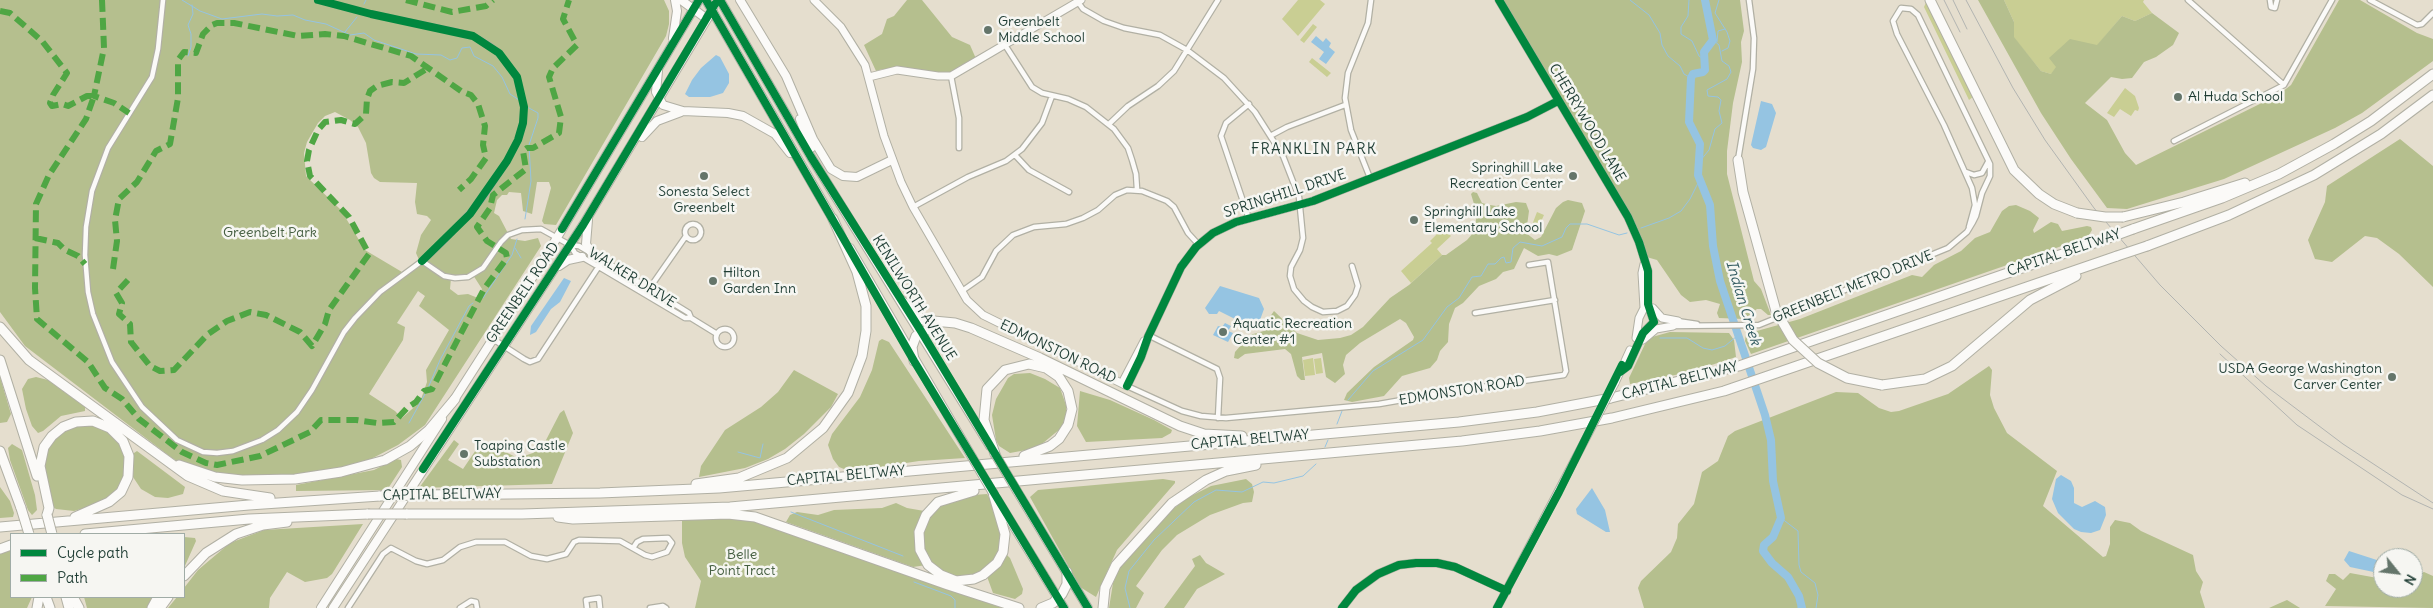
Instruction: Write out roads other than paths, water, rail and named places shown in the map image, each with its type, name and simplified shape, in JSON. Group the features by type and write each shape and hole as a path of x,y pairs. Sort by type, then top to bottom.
{"highway":[{"path":"1932,4 2014,170 2043,198 2076,213 2104,217 2123,217 2220,192 2315,155"},
{"name":"CAPITAL BELTWAY","path":"0,526 380,496 600,493 719,488 1459,422 1545,410 1647,390 1739,366 2250,187 2315,155 2371,121 2433,74"},
{"name":"CAPITAL BELTWAY","path":"96,533 250,519 346,514 522,514 730,507 1462,441 1573,426 1669,405 1760,380 2147,246 2239,211 2314,175 2380,134 2433,95"},
{"path":"1738,160 1743,192 1776,310 1793,340 1818,363 1847,378 1882,385 1911,382 1939,373 1952,366 2042,292 2117,256"},
{"path":"600,493 739,478 787,458 812,439 832,417 848,394 859,369 865,344 867,318 864,294 857,272 833,219"},
{"path":"901,300 923,320 962,325 1014,346 1194,431 1224,436 1298,436"},
{"path":"914,362 912,347 916,336 921,331 943,322"},
{"path":"0,327 29,360 188,476 223,491 259,498 313,500"},
{"path":"0,360 24,432 52,533"},
{"path":"995,454 984,420 987,389 998,376 1012,366 1029,364 1046,368 1059,377 1068,391 1072,409 1068,425 1059,439 1050,446 1008,461"},
{"path":"144,444 180,466 215,478 260,481 314,477 366,466 398,453 420,439 455,399"},
{"path":"47,515 49,508 40,466 47,442 57,431 70,423 87,420 102,424 119,436 128,451 130,469 125,485 116,497 103,506 63,521"},
{"path":"0,451 29,533"},
{"path":"1103,608 1106,588 1116,565 1180,496 1206,480 1226,472 1320,454"},
{"path":"0,462 8,475"},
{"path":"994,493 1005,534 1003,552 997,563 983,576 964,581 947,578 934,571 924,559 919,541 922,523 931,507 946,498 961,493 1031,480"},
{"path":"185,575 198,560 215,546 249,529 346,514"},
{"path":"522,514 573,519 728,514 755,517 1019,608"},
{"path":"1041,608 1058,599 1065,589 1067,572"}],"main road":[{"path":"672,44 676,23 675,0"},
{"path":"681,0 705,22"},
{"name":"GREENBELT ROAD","path":"320,608 557,237 699,0"},
{"name":"KENILWORTH AVENUE","path":"706,0 914,362 1064,608"},
{"name":"GREENBELT ROAD","path":"333,608 588,218 719,0"},
{"name":"KENILWORTH AVENUE","path":"719,0 824,179 921,331 1088,608"},
{"path":"746,1 747,11 796,96 813,139 834,172 848,178 857,177 892,160"},
{"path":"776,62 824,179"},
{"path":"659,65 656,84 659,100 669,108 683,111 728,113 751,119 779,139 804,170"},
{"path":"625,158 650,127 666,116 683,111"},
{"path":"588,218 586,244 592,254"},
{"path":"555,268 568,260 582,257"}],"street":[{"path":"163,0 155,67 145,91 118,129 99,169 89,206 85,256 88,292 106,348 123,380 142,407 165,431 188,447 217,453 251,446 271,435 288,422 304,402 344,332 355,318 380,292 422,261 470,214 507,161 518,140 523,123 524,107 517,77 499,53 473,36 380,16 318,0"},
{"name":"EDMONSTON ROAD","path":"814,0 828,12 848,35 869,77 892,160 913,207 970,304 983,315 1176,409 1218,418 1379,404 1564,375 1566,371 1548,262 1529,265"},
{"path":"1109,124 1133,102 1164,81 1181,63 1218,0"},
{"path":"1370,178 1350,130 1345,105 1348,72 1366,30 1371,0"},
{"name":"CHERRYWOOD LANE","path":"1500,0 1558,102 1628,217 1639,242 1644,264 1643,313 1639,318 1640,324"},
{"path":"1738,160 1753,61 1754,38 1749,0"},
{"path":"2270,0 2270,5 2275,8 2277,0"},
{"path":"2174,141 2284,85 2332,0"},
{"path":"2370,0 2417,25 2422,24 2433,13"},
{"path":"869,77 897,70 951,76 1079,1 1083,10 1104,21 1124,28 1160,35 1188,50 1224,78 1249,104 1272,136 1292,177 1299,197 1302,241 1291,267 1290,276 1292,285 1299,295 1312,307 1321,311 1333,311 1344,308 1352,300 1357,289 1358,280 1352,266"},
{"path":"2191,1 2284,85"},
{"path":"1901,8 1911,9 1918,15 1988,160 1990,176 1970,227 1975,201 1972,188 1897,34 1893,20 1901,8"},
{"path":"1005,45 1029,85 1039,92 1079,103 1097,113 1122,138 1130,154 1136,174 1137,190"},
{"path":"951,76 958,110 959,148"},
{"path":"913,207 1015,155 1028,144 1039,129 1047,113 1052,96"},
{"name":"SPRINGHILL DRIVE","path":"1124,384 1181,267 1199,245 1221,229 1250,218 1299,204 1370,178 1527,117 1558,102"},
{"path":"1249,104 1226,123 1221,136 1235,170 1250,218"},
{"path":"1272,136 1287,127 1345,105"},
{"path":"1015,155 1029,170 1069,192"},
{"path":"1965,171 1974,175 1982,173 1986,168 1988,160"},
{"path":"962,291 982,277 996,251 1013,234 1034,227 1075,222 1094,213 1120,192 1137,190 1159,196 1170,203 1188,233 1199,245"},
{"name":"GREENBELT METRO DRIVE","path":"1651,321 1745,327 1758,325 1948,248 1959,240 1970,227"},
{"name":"WALKER DRIVE","path":"422,261 444,276 464,278 473,275 483,268 501,242 516,231 537,229 557,237 570,245 579,246 650,288 688,313 690,318"},
{"path":"646,295 686,236"},
{"name":"WALKER DRIVE","path":"570,245 575,253 599,268 685,318 690,318 717,334"},
{"path":"493,338 528,361 538,359 603,260"},
{"name":"CHERRYWOOD LANE","path":"1644,264 1648,271 1648,304 1651,321"},
{"path":"1648,283 1651,291 1652,306 1656,313 1675,324"},
{"path":"1475,313 1554,300"},
{"path":"1643,313 1651,321"},
{"path":"1497,608 1615,383 1637,337 1640,324 1651,321"},
{"path":"1620,372 1628,366 1640,338 1651,321"},
{"name":"GREENBELT METRO DRIVE","path":"1651,321 1675,324"},
{"path":"1633,354 1648,334 1675,324"},
{"name":"WALKER DRIVE","path":"721,330 729,330 733,334 733,342 728,347 720,346 716,340 717,334 721,330"},
{"path":"1148,336 1217,369 1220,378 1218,418"},
{"path":"348,608 388,548 394,548 416,562 427,564 440,562 461,547 476,542 505,542 531,556 547,559 566,554 574,542 579,540 615,540 648,556 656,557 667,552 672,543 668,538 643,539 633,548"},
{"path":"1342,608 1356,590 1378,574 1399,565 1416,563 1447,564 1507,591"},
{"path":"587,608 586,600 599,598 600,608"},
{"path":"460,608 471,600 476,602 477,608"},
{"path":"650,608 663,606 666,608"}],"water":[{"path":"1316,36 1323,42 1326,38 1331,43 1329,47 1335,52 1326,64 1319,59 1324,52 1311,42"},
{"path":"716,55 720,57 729,74 729,83 723,93 710,97 689,97 685,94 692,80 701,68"},
{"path":"1761,101 1772,104 1776,113 1766,147 1761,150 1753,148 1751,145"},
{"path":"564,278 571,281 560,302 551,309 536,332 530,335 531,326"},
{"path":"1220,286 1259,298 1264,309 1260,320 1251,327 1219,311 1217,314 1209,314 1205,308"},
{"name":"Aquatic Recreation Center #1","path":"1225,323 1231,326 1228,331 1233,333 1228,342 1213,335 1218,326 1222,327"},
{"path":"2061,475 2071,481 2074,488 2074,503 2082,507 2095,501 2105,507 2106,515 2100,530 2091,533 2081,532 2074,529 2058,513 2052,499 2056,479"},
{"path":"1592,488 1605,510 1610,532 1606,532 1577,514 1576,509"},
{"path":"2349,551 2373,559 2373,572 2350,567 2344,560"}],"waterway":[{"path":"182,0 200,11 222,19 262,14 277,16 293,15 305,20 326,24 350,35 364,33 374,40 416,54 441,55 450,60 457,58 462,48 470,47 474,56 493,66 502,77 510,94 519,100"},
{"path":"364,4 366,0"},
{"path":"1630,0 1649,15 1660,33 1662,45 1668,56 1680,66 1684,74 1691,78"},
{"path":"1689,0 1688,16 1681,27 1681,34 1692,41 1699,56 1705,60"},
{"name":"Indian Creek","path":"1705,0 1713,40 1704,52 1705,70 1693,74 1691,78 1689,122 1700,144 1698,175 1710,205 1713,246 1720,281 1765,415 1771,440 1773,481 1781,518 1773,537 1764,545 1763,551 1772,563 1788,577 1799,596 1802,608"},
{"path":"1719,0 1715,13 1727,32 1730,41 1728,48 1722,51"},
{"path":"188,56 191,47 191,34 188,25 193,14 192,5"},
{"path":"345,32 357,17"},
{"path":"1717,42 1718,31 1725,29"},
{"path":"1700,161 1709,150 1715,129 1722,123 1719,111 1721,100 1718,97 1708,96 1707,90 1727,79 1731,72 1729,66 1722,61 1719,45 1713,40"},
{"path":"525,219 531,181 529,145 538,118 538,113 529,108"},
{"path":"1641,228 1669,218 1681,211 1690,199 1699,181"},
{"path":"1348,400 1373,371 1423,340 1447,307 1459,298 1472,277 1481,276 1488,264 1495,264 1501,258 1504,257 1506,263 1511,262 1513,248 1520,242 1542,246 1562,237 1570,224 1587,224 1619,235 1627,233"},
{"path":"483,298 512,255 517,239"},
{"path":"515,248 521,258"},
{"path":"428,388 440,360 469,306 473,303"},
{"path":"1660,338 1687,338 1703,348 1712,350 1725,346 1737,336"},
{"path":"409,423 425,394"},
{"path":"1337,424 1342,411"},
{"path":"1325,447 1328,440"},
{"path":"738,452 760,458 763,444"},
{"path":"1130,608 1125,588 1129,571 1154,540 1194,502 1216,490 1242,492 1263,482 1274,483 1303,476 1316,464"},
{"path":"791,512 903,556"},
{"path":"1781,518 1798,531 1799,565 1801,572 1815,583 1818,595 1816,608"},
{"path":"914,582 951,596 955,600 955,608"},
{"name":"Indian Creek","path":"1798,608 1799,603"}],"railway":[{"path":"1944,0 1960,32"},
{"path":"1953,0 1967,29"},
{"path":"1966,0 2013,88 2045,140 2094,208 2160,285 2221,346 2266,386 2343,444 2433,503"},
{"path":"2220,354 2297,425 2402,495 2433,509"}],"place":[{"name":"Greenbelt Middle School","path":"988,30"},
{"name":"Al Huda School","path":"2178,97"},
{"name":"Sonesta Select Greenbelt","path":"704,176"},
{"name":"Springhill Lake Recreation Center","path":"1573,176"},
{"name":"Springhill Lake Elementary School","path":"1414,220"},
{"name":"Hilton Garden Inn","path":"713,281"},
{"name":"Aquatic Recreation Center #1","path":"1223,332"},
{"name":"USDA George Washington Carver Center","path":"2392,377"},
{"name":"Toaping Castle Substation","path":"464,454"}],"district":[{"name":"FRANKLIN PARK","path":"1314,150"}],"park label":[{"name":"Greenbelt Park","path":"270,233"},
{"name":"Belle Point Tract","path":"742,564"}]}
